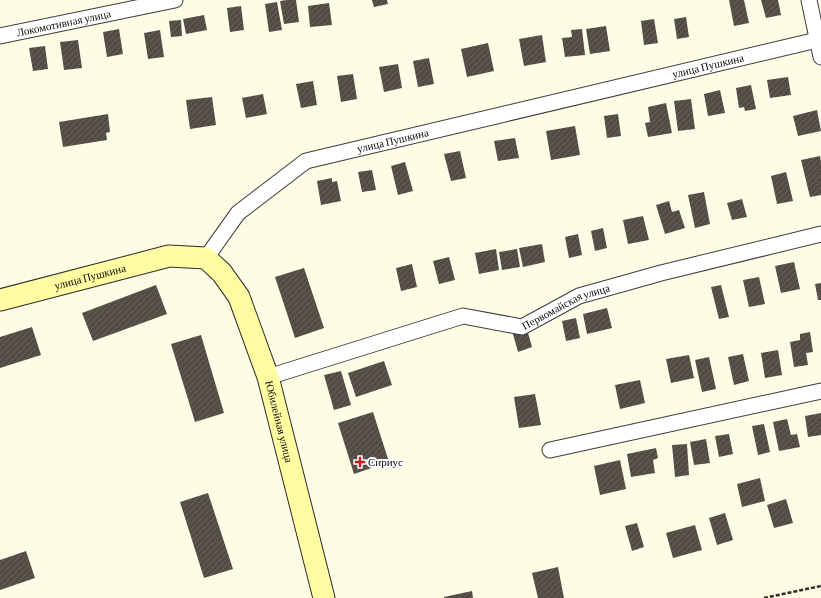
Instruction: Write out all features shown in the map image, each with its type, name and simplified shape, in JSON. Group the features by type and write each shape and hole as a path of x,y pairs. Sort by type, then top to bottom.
{"main road":[{"name":"улица Пушкина","path":"0,300 169,256 206,258"},
{"name":"Юбилейная улица","path":"206,258 222,273 239,297 268,377 324,598"}],"street":[{"name":"Локомотивная улица","path":"0,36 175,0"},
{"path":"809,0 819,39 821,57"},
{"name":"улица Пушкина","path":"206,258 238,213 306,161 819,39"},
{"name":"Первомайская улица","path":"268,377 463,316 522,327 579,296 661,273 821,234"},
{"path":"550,450 821,391"}],"path":[{"path":"764,598 821,586"}],"building":[{"path":"296,0 299,22 284,24 280,1"},
{"path":"372,0 387,0 388,4 374,7"},
{"path":"729,0 744,0 749,23 734,26"},
{"path":"761,0 778,0 781,15 766,18"},
{"path":"277,2 282,30 269,32 265,4"},
{"path":"329,3 332,25 310,27 308,6"},
{"path":"241,6 244,30 230,32 227,8"},
{"path":"204,15 207,30 186,34 183,19"},
{"path":"686,17 689,37 677,39 674,19"},
{"path":"654,19 658,43 644,45 641,21"},
{"path":"181,20 182,36 171,37 169,21"},
{"path":"606,26 610,51 590,54 586,29"},
{"path":"119,29 123,54 107,57 103,32"},
{"path":"582,29 585,55 565,57 562,38 572,37 571,30"},
{"path":"160,30 164,57 148,59 144,33"},
{"path":"542,35 546,62 524,66 519,39"},
{"path":"78,40 82,68 64,70 60,42"},
{"path":"488,43 494,71 467,77 461,49"},
{"path":"45,46 48,69 33,71 29,48"},
{"path":"429,58 434,84 418,87 413,61"},
{"path":"398,64 402,88 384,92 379,67"},
{"path":"353,74 357,99 341,102 337,76"},
{"path":"788,77 791,95 770,98 767,80"},
{"path":"313,81 317,105 301,108 296,84"},
{"path":"751,85 756,109 745,111 744,107 739,108 736,88"},
{"path":"720,90 725,113 708,116 704,94"},
{"path":"263,94 267,114 246,118 242,98"},
{"path":"212,97 216,125 190,129 186,100"},
{"path":"691,99 695,129 678,131 674,101"},
{"path":"666,103 672,133 648,137 645,123 650,122 648,107"},
{"path":"817,110 821,131 798,136 793,116"},
{"path":"108,114 110,132 106,133 107,140 63,147 59,122"},
{"path":"618,114 621,136 607,138 604,116"},
{"path":"575,126 580,155 551,160 546,131"},
{"path":"515,138 519,158 498,161 494,141"},
{"path":"460,151 466,178 451,181 444,154"},
{"path":"820,156 821,195 810,197 801,160"},
{"path":"405,162 413,191 398,195 391,166"},
{"path":"372,170 376,190 362,192 358,172"},
{"path":"786,172 793,201 777,204 771,176"},
{"path":"332,178 332,182 337,181 341,201 321,205 317,181"},
{"path":"704,192 710,224 695,228 688,195"},
{"path":"742,199 747,217 732,220 727,203"},
{"path":"669,201 672,212 679,210 685,228 665,234 656,205"},
{"path":"643,216 649,240 628,244 623,220"},
{"path":"603,228 607,248 595,251 591,231"},
{"path":"578,234 582,255 569,258 565,237"},
{"path":"542,244 545,262 523,267 519,248"},
{"path":"496,249 499,270 479,274 475,253"},
{"path":"517,249 520,267 502,270 499,252"},
{"path":"449,257 455,280 439,284 433,261"},
{"path":"794,262 800,289 781,293 775,266"},
{"path":"412,264 417,287 401,291 396,268"},
{"path":"304,268 324,328 295,338 275,277"},
{"path":"759,277 765,304 749,307 743,280"},
{"path":"821,283 821,300 818,300 815,284"},
{"path":"156,285 167,314 93,341 82,313"},
{"path":"721,285 729,317 719,319 711,287"},
{"path":"607,308 612,328 587,334 583,314"},
{"path":"576,318 580,338 566,341 562,321"},
{"path":"32,327 41,355 0,368 0,337"},
{"path":"527,329 532,347 518,352 513,334"},
{"path":"810,332 813,352 806,353 808,365 794,367 790,342 800,340 800,334"},
{"path":"201,335 224,413 195,422 171,344"},
{"path":"778,350 782,375 765,378 761,353"},
{"path":"743,354 749,381 734,385 728,357"},
{"path":"689,355 694,378 671,383 666,359"},
{"path":"709,357 716,389 702,392 695,360"},
{"path":"384,361 392,385 356,397 348,373"},
{"path":"341,371 351,405 334,410 324,375"},
{"path":"640,380 645,403 620,409 615,385"},
{"path":"535,394 541,425 519,428 514,397"},
{"path":"373,412 389,462 354,474 338,423"},
{"path":"821,413 821,435 808,437 805,416"},
{"path":"787,419 791,435 797,434 800,447 779,451 773,422"},
{"path":"764,424 770,452 758,455 752,426"},
{"path":"729,434 733,454 719,457 715,436"},
{"path":"706,439 710,463 694,465 690,442"},
{"path":"687,444 689,475 675,477 672,445"},
{"path":"656,448 658,458 653,460 655,473 631,477 627,454"},
{"path":"620,460 626,489 600,495 594,466"},
{"path":"760,478 765,501 742,507 737,484"},
{"path":"208,493 233,569 204,578 180,502"},
{"path":"786,499 793,523 774,528 767,505"},
{"path":"725,513 733,540 717,545 709,518"},
{"path":"637,523 644,547 632,551 625,526"},
{"path":"695,525 702,550 673,558 666,533"},
{"path":"26,551 35,578 0,590 0,560"},
{"path":"558,567 564,598 538,598 532,573"},
{"path":"472,591 473,598 444,598 444,597"}],"place":[{"name":"Сириус","path":"360,462"}]}
